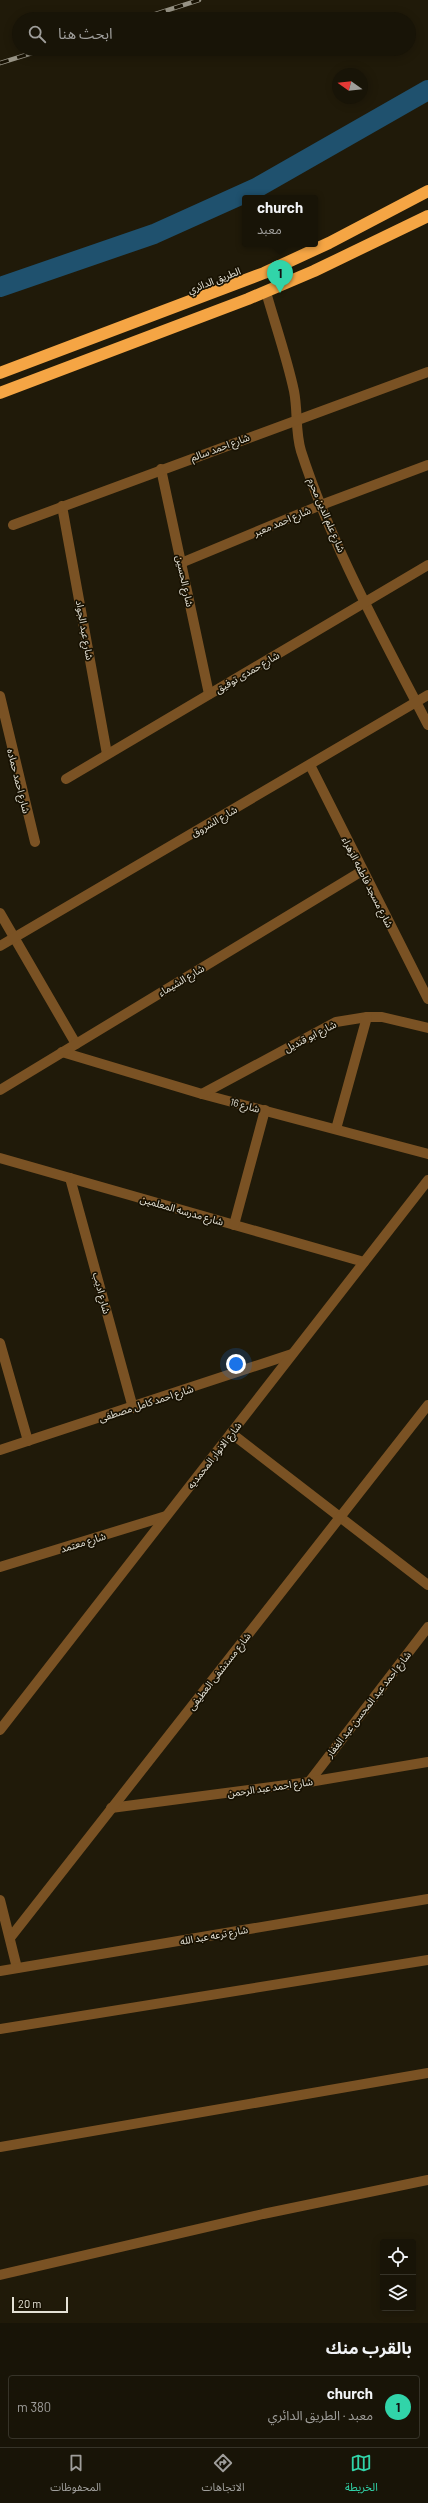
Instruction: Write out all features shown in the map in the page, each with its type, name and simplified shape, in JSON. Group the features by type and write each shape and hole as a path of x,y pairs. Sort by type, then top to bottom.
{"highway":[{"name":"الطريق الدائري","path":"0,373 264,273 328,243 428,191"},
{"path":"0,393 266,292 428,216"}],"street":[{"name":"شارع علم الدين محرم","path":"266,292 293,386 300,447 322,505 365,604 428,725"},
{"name":"شارع احمد سالم","path":"13,525 296,419 428,372"},
{"name":"شارع احمد معبر","path":"181,563 322,505 428,465"},
{"name":"شارع الحسين","path":"161,469 210,694"},
{"name":"شارع عبد الجواد","path":"62,506 107,754"},
{"name":"شارع حمدى توفيق","path":"66,779 365,604 428,565"},
{"name":"شارع الشروق","path":"0,946 428,695"},
{"name":"شارع احمد حماده","path":"0,696 35,842"},
{"name":"شارع مسجد فاطمه الزهراء","path":"310,765 362,871 428,999"},
{"name":"شارع الشيماء","path":"0,1090 362,871"},
{"path":"0,913 76,1044"},
{"path":"336,1129 367,1017"},
{"name":"شارع ابو قنديل","path":"202,1094 336,1022 367,1017 382,1018 428,1028"},
{"name":"شارع 16","path":"62,1052 202,1094 428,1154"},
{"path":"234,1225 264,1110"},
{"name":"شارع مدرسه المعلمين","path":"0,1158 364,1262"},
{"name":"شارع اديب","path":"70,1178 133,1408"},
{"name":"شارع الانوار المحمديه","path":"0,1730 428,1180"},
{"path":"0,1343 28,1441"},
{"name":"شارع احمد كامل مصطفى","path":"0,1450 133,1408 292,1354"},
{"name":"شارع مستشفى العطيفى","path":"10,1938 428,1405"},
{"path":"231,1433 428,1585"},
{"name":"شارع معتمد","path":"0,1567 166,1516"},
{"name":"شارع احمد عبد المحسن عبد الغفار","path":"309,1782 428,1626"},
{"name":"شارع احمد عبد الرحمن","path":"111,1808 309,1782 428,1762"},
{"name":"شارع ترعه عبد الله","path":"0,1971 428,1899"},
{"path":"0,1900 18,1968"},
{"path":"0,2029 428,1960"},
{"path":"0,2147 428,2073"},
{"path":"0,2275 247,2218 428,2180"}],"waterway":[{"path":"0,287 154,234 258,187 428,90"}],"railway":[{"path":"162,12 199,0"},
{"path":"0,63 22,56"}],"place":[{"name":"church","path":"280,293"}]}
